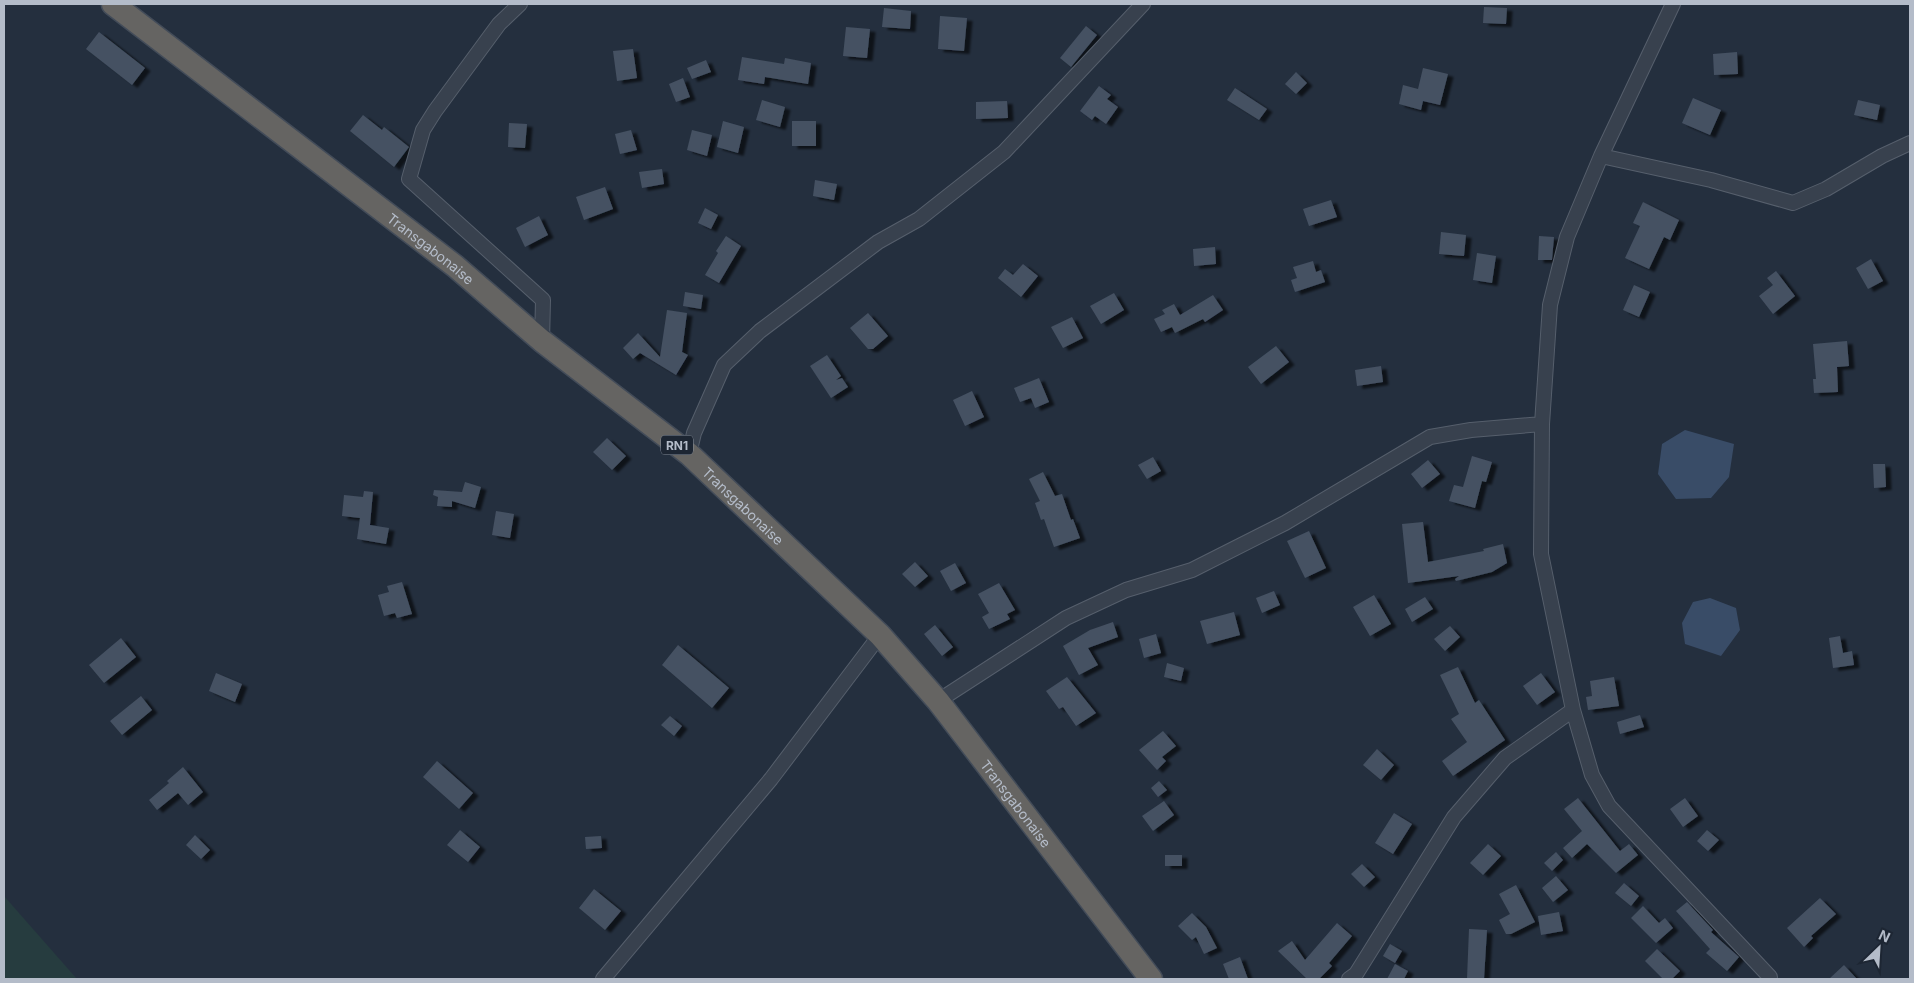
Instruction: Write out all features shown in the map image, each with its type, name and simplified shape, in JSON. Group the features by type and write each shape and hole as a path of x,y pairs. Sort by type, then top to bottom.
{"highway":[{"name":"Transgabonaise","path":"113,4 455,266 542,341 690,454 880,636 938,701 1151,979"}],"street":[{"path":"520,4 499,24 435,111 423,130 409,179 542,300 542,341"},
{"path":"690,454 694,433 724,365 760,331 878,242 919,219 1004,152 1087,66 1143,4"},
{"path":"1674,4 1601,156 1567,237 1550,306 1542,424 1541,554 1573,710 1592,775 1609,806 1770,976 1768,979"},
{"path":"1601,156 1710,180 1793,203 1826,189 1882,156 1910,143"},
{"path":"938,701 1066,618 1126,590 1192,570 1285,523 1430,437 1470,430 1542,424"},
{"path":"603,979 771,779 880,636"},
{"path":"1349,979 1356,974 1454,817 1505,758 1573,710"}],"green space":[{"path":"4,896 77,979 4,979"}],"water":[{"path":"1685,430 1734,444 1729,477 1711,498 1676,499 1658,474 1662,444"},
{"path":"1710,598 1736,608 1740,630 1721,656 1685,644 1682,623 1693,602"}],"building":[{"path":"1484,7 1507,8 1506,24 1483,23"},
{"path":"884,8 911,11 910,29 882,27"},
{"path":"940,16 967,18 964,51 938,49"},
{"path":"1086,26 1097,35 1071,67 1060,58"},
{"path":"846,27 870,29 867,58 843,56"},
{"path":"99,32 145,68 132,85 86,49"},
{"path":"633,49 637,78 617,81 613,51"},
{"path":"1737,52 1738,74 1714,75 1713,54"},
{"path":"742,57 784,64 785,58 811,63 808,84 765,77 764,84 738,80"},
{"path":"706,60 711,72 692,79 687,68"},
{"path":"1423,68 1448,74 1440,105 1423,101 1421,110 1399,104 1403,85 1418,89"},
{"path":"1296,72 1307,83 1296,94 1285,84"},
{"path":"683,78 690,97 676,102 669,84"},
{"path":"1099,86 1111,95 1107,99 1118,107 1106,124 1095,116 1092,120 1080,111"},
{"path":"1235,88 1267,109 1259,120 1227,100"},
{"path":"1693,98 1721,110 1710,135 1682,123"},
{"path":"762,100 785,107 780,127 756,120"},
{"path":"1858,100 1880,105 1877,120 1854,115"},
{"path":"1007,101 1008,118 976,119 976,102"},
{"path":"363,115 382,130 384,127 409,147 394,167 350,131"},
{"path":"723,121 744,127 738,153 717,147"},
{"path":"792,121 816,121 816,146 792,146"},
{"path":"509,123 527,124 525,148 508,147"},
{"path":"631,130 637,150 620,154 615,134"},
{"path":"692,130 712,135 707,156 687,150"},
{"path":"662,169 664,184 642,188 639,172"},
{"path":"815,180 837,184 834,200 813,196"},
{"path":"605,187 613,209 584,220 576,197"},
{"path":"1331,200 1337,217 1309,226 1303,209"},
{"path":"1643,202 1679,220 1670,240 1664,237 1649,269 1625,258 1640,226 1633,223"},
{"path":"705,208 718,215 711,229 698,223"},
{"path":"539,216 548,235 525,247 516,228"},
{"path":"1441,232 1466,235 1464,256 1439,254"},
{"path":"726,236 741,246 719,283 705,275 718,253 716,251"},
{"path":"1539,236 1554,237 1552,260 1538,260"},
{"path":"1215,247 1216,264 1194,266 1193,249"},
{"path":"1477,253 1496,256 1492,283 1473,280"},
{"path":"1871,259 1883,281 1868,289 1856,268"},
{"path":"1313,261 1316,272 1321,270 1325,282 1295,292 1291,280 1297,278 1293,267"},
{"path":"1023,264 1038,276 1021,297 998,278 1005,269 1013,275"},
{"path":"1776,271 1795,296 1773,314 1759,296 1773,285 1767,278"},
{"path":"1634,285 1650,292 1639,317 1623,310"},
{"path":"685,292 703,295 701,309 683,306"},
{"path":"1114,293 1124,310 1101,324 1090,306"},
{"path":"1213,295 1223,310 1205,322 1203,319 1175,333 1172,327 1161,332 1154,319 1165,314 1162,310 1174,304 1180,315"},
{"path":"667,310 687,313 682,352 688,355 676,375 640,353 633,359 623,348 638,333 660,357"},
{"path":"868,313 888,336 873,349 868,349 850,328"},
{"path":"1072,317 1083,338 1063,348 1051,327"},
{"path":"1847,341 1849,366 1837,367 1838,392 1814,393 1813,379 1816,379 1813,344"},
{"path":"1276,346 1289,362 1261,384 1248,367"},
{"path":"827,355 841,376 836,380 842,378 848,387 831,398 810,366"},
{"path":"1381,366 1383,382 1357,386 1355,370"},
{"path":"1039,378 1049,402 1035,408 1031,398 1020,402 1014,388"},
{"path":"972,391 984,417 965,426 953,400"},
{"path":"607,438 626,456 612,470 593,452"},
{"path":"1472,456 1492,462 1486,482 1482,481 1475,508 1449,501 1454,485 1463,487"},
{"path":"1153,457 1161,471 1147,479 1138,465"},
{"path":"1428,460 1440,474 1422,488 1411,474"},
{"path":"1873,464 1885,464 1886,487 1874,488"},
{"path":"1043,472 1055,496 1062,494 1071,520 1073,519 1080,538 1054,547 1044,519 1041,520 1035,503 1040,501 1029,479"},
{"path":"465,482 481,487 475,508 452,501 452,507 437,506 438,497 433,495 434,490 462,492"},
{"path":"364,491 373,492 370,525 389,528 386,544 357,539 360,518 342,516 344,495 363,497"},
{"path":"496,511 514,514 510,538 492,535"},
{"path":"1423,522 1428,562 1484,551 1483,549 1503,544 1507,563 1492,572 1456,581 1455,579 1459,576 1408,583 1402,524"},
{"path":"1309,531 1326,568 1305,578 1287,541"},
{"path":"915,562 928,576 915,587 902,574"},
{"path":"955,563 966,583 951,591 940,571"},
{"path":"402,582 412,614 397,618 395,613 384,616 378,595 389,592 387,586"},
{"path":"999,583 1015,610 1007,614 1010,619 989,629 982,617 989,613 978,594"},
{"path":"1274,591 1280,605 1262,613 1256,598"},
{"path":"1374,595 1391,624 1370,636 1353,607"},
{"path":"1425,597 1433,609 1412,622 1405,609"},
{"path":"1234,612 1240,635 1207,644 1200,621"},
{"path":"1113,622 1118,637 1088,648 1098,665 1079,675 1063,646 1090,630"},
{"path":"935,625 953,647 942,656 924,634"},
{"path":"1450,626 1460,637 1445,651 1434,639"},
{"path":"1156,634 1161,653 1144,658 1139,639"},
{"path":"1840,636 1843,653 1852,651 1854,665 1833,668 1829,638"},
{"path":"121,638 136,657 104,683 89,665"},
{"path":"678,645 729,688 712,708 662,665"},
{"path":"1167,663 1184,668 1181,681 1164,677"},
{"path":"1458,667 1475,703 1479,700 1505,740 1453,776 1442,761 1467,742 1451,719 1459,714 1440,675"},
{"path":"216,673 242,684 235,702 209,691"},
{"path":"1541,673 1555,692 1537,705 1523,686"},
{"path":"1067,677 1096,713 1076,726 1063,707 1059,709 1046,691"},
{"path":"1614,677 1619,706 1588,710 1586,697 1592,696 1590,681"},
{"path":"141,696 152,710 122,735 110,721"},
{"path":"1640,715 1644,727 1620,734 1617,722"},
{"path":"670,716 682,726 674,736 661,725"},
{"path":"1163,731 1176,746 1162,757 1166,761 1157,770 1139,750"},
{"path":"1377,749 1394,765 1381,780 1363,765"},
{"path":"437,761 473,793 459,809 423,777"},
{"path":"183,767 203,792 188,805 178,793 157,810 149,800 169,783 167,781"},
{"path":"1159,781 1167,790 1158,797 1151,788"},
{"path":"1578,798 1620,851 1629,844 1638,855 1616,873 1587,844 1572,858 1563,848 1582,831 1564,809"},
{"path":"1685,798 1698,816 1683,827 1670,809"},
{"path":"1164,801 1174,815 1153,831 1142,816"},
{"path":"1394,813 1412,824 1393,854 1375,843"},
{"path":"460,830 480,847 468,862 447,845"},
{"path":"1707,830 1719,840 1708,851 1697,841"},
{"path":"195,835 210,850 201,859 186,845"},
{"path":"601,836 602,848 586,849 585,837"},
{"path":"1488,844 1501,856 1483,875 1470,863"},
{"path":"1556,852 1563,860 1552,871 1544,863"},
{"path":"1165,855 1182,855 1182,866 1165,866"},
{"path":"1362,864 1375,877 1364,887 1351,874"},
{"path":"1556,876 1568,890 1553,902 1542,888"},
{"path":"1624,883 1639,896 1631,906 1615,893"},
{"path":"1516,885 1535,922 1511,934 1506,934 1499,920 1510,914 1499,894"},
{"path":"594,889 621,911 605,930 579,908"},
{"path":"1820,898 1836,914 1811,936 1813,938 1804,947 1787,928"},
{"path":"1687,902 1713,930 1711,932 1739,957 1727,971 1706,953 1710,949 1676,911"},
{"path":"1643,906 1659,923 1665,918 1673,928 1656,943 1631,918"},
{"path":"1559,912 1563,931 1541,935 1538,916"},
{"path":"1192,913 1206,927 1217,948 1204,954 1196,937 1192,940 1178,926"},
{"path":"1337,923 1352,936 1329,963 1332,966 1319,979 1307,979 1278,951 1292,941 1305,960"},
{"path":"1469,929 1487,930 1484,979 1467,979"},
{"path":"1390,944 1402,951 1395,963 1383,956"},
{"path":"1657,949 1680,971 1672,979 1663,979 1645,961"},
{"path":"1240,957 1248,979 1229,979 1223,964"},
{"path":"1395,964 1408,971 1404,979 1387,979"},
{"path":"1844,965 1857,979 1829,979"}]}
